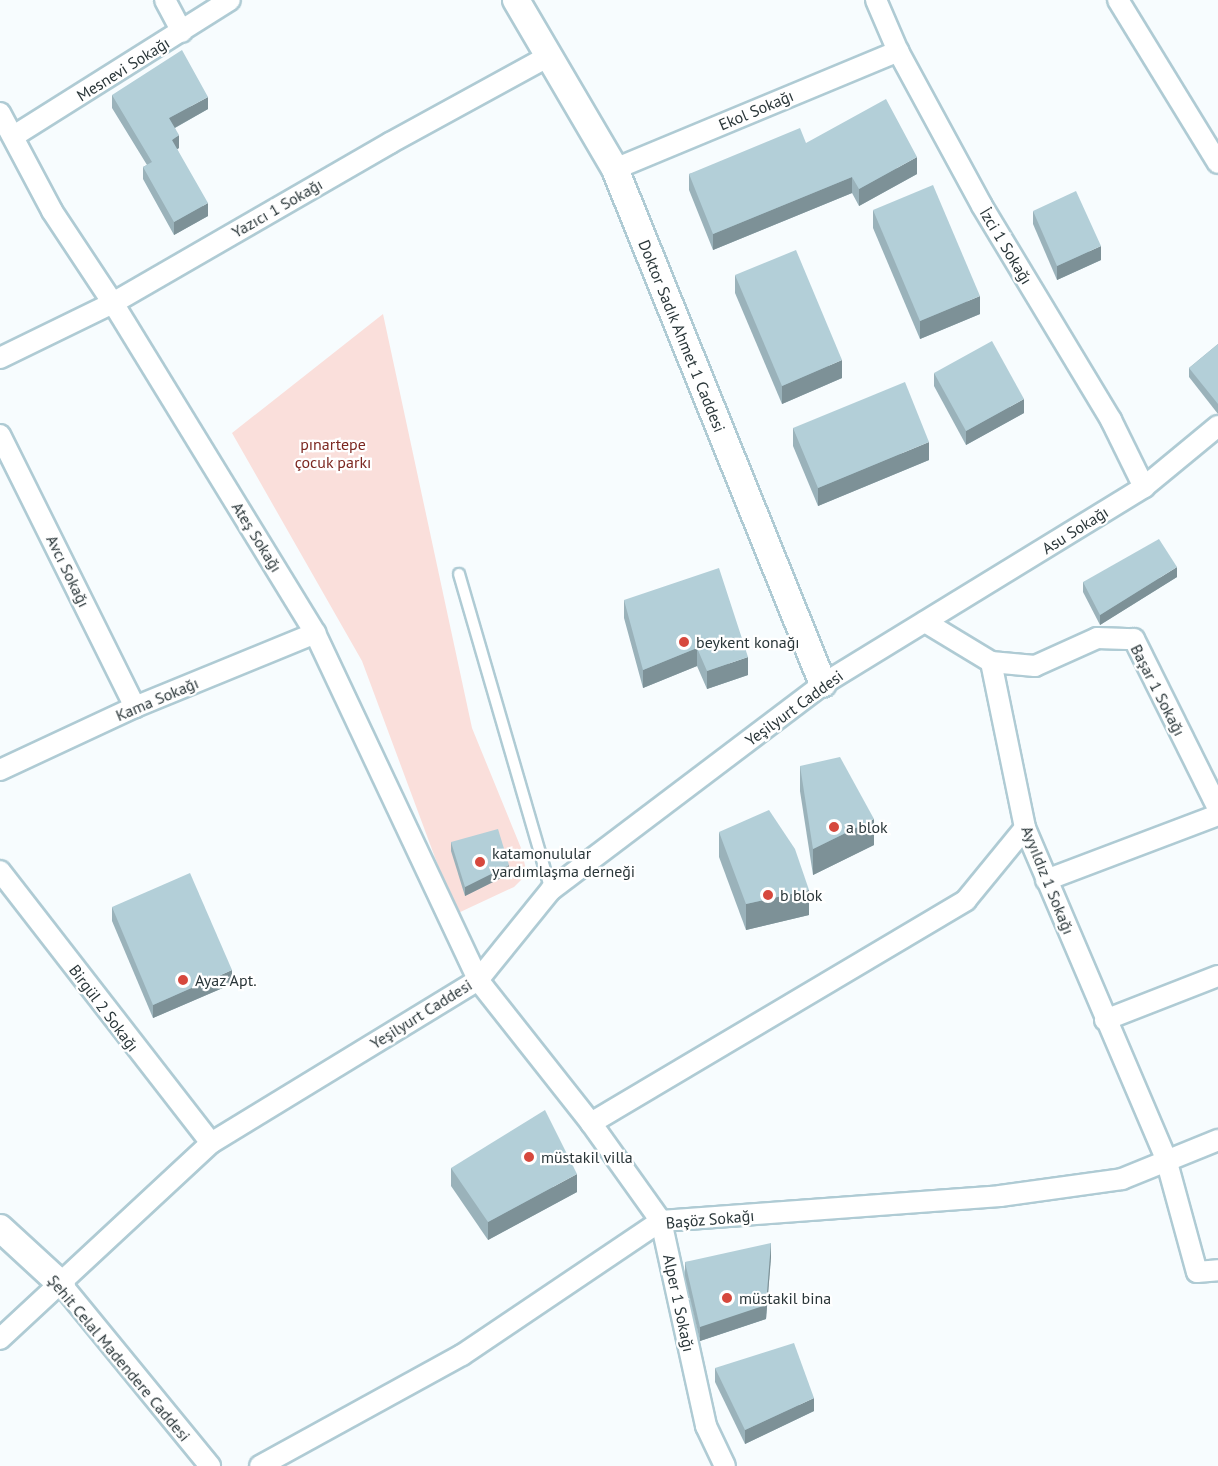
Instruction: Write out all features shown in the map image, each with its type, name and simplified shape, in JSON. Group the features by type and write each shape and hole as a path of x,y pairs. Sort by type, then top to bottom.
{"street":[{"path":"165,0 182,32"},
{"name":"Mesnevi Sokağı","path":"14,136 230,0"},
{"name":"Doktor Sadık Ahmet 1 Caddesi","path":"516,0 551,55 615,169 823,684"},
{"name":"İzci 1 Sokağı","path":"876,0 898,51 982,206 1111,420 1144,487"},
{"path":"1124,2 1218,163"},
{"name":"Ekol Sokağı","path":"615,169 898,51"},
{"name":"Yazıcı 1 Sokağı","path":"0,358 113,303 390,142 551,55"},
{"name":"Ateş Sokağı","path":"0,113 52,211 113,303 315,633 478,980"},
{"name":"Asu Sokağı","path":"925,622 1144,487 1218,426"},
{"name":"Avcı Sokağı","path":"0,435 135,707"},
{"path":"925,622 991,662"},
{"name":"Yeşilyurt Caddesi","path":"0,1339 62,1285 211,1143 478,980 551,890 823,684 925,622"},
{"name":"Kama Sokağı","path":"0,770 135,707 315,633"},
{"name":"Başar 1 Sokağı","path":"991,662 1035,666 1097,638 1134,639 1218,808"},
{"name":"Ayyıldız 1 Sokağı","path":"991,662 1025,828 1166,1159 1197,1272 1218,1270"},
{"path":"1046,880 1218,815"},
{"path":"591,1123 966,900 1025,828"},
{"name":"Birgül 2 Sokağı","path":"0,871 211,1143"},
{"path":"1105,1020 1218,976"},
{"name":"Alper 1 Sokağı","path":"478,980 591,1123 661,1221 706,1426 725,1466"},
{"name":"Başöz Sokağı","path":"260,1466 462,1354 661,1221 1000,1196 1122,1179 1166,1159 1218,1140"},
{"name":"Şehit Celal Madendere Caddesi","path":"0,1228 62,1285 210,1466"}],"lane":[{"path":"459,574 551,890"}],"green space":[{"name":"pınartepe çocuk parkı","path":"383,314 472,728 521,848 527,874 514,887 456,914 362,661 232,433"}],"building":[{"path":"182,50 208,97 169,118 179,135 172,140 208,203 174,222 143,167 152,162 112,95"},
{"path":"886,99 917,157 859,189 852,177 713,234 689,174 800,128 806,143"},
{"path":"933,185 980,296 920,321 873,210"},
{"path":"1076,191 1101,246 1057,266 1033,211"},
{"path":"796,250 842,360 782,386 735,275"},
{"path":"992,341 1024,399 966,431 934,373"},
{"path":"1218,344 1218,404 1189,368"},
{"path":"905,382 929,442 818,488 793,428"},
{"path":"1159,539 1177,567 1100,615 1083,582"},
{"name":"beykent konağı","path":"719,568 748,657 707,671 697,648 643,670 624,600"},
{"path":"840,757 874,819 813,849 800,766"},
{"path":"769,810 795,849 809,890 746,904 719,832"},
{"name":"katamonulular yardımlaşma derneği","path":"498,829 509,865 465,887 451,842"},
{"path":"190,873 232,970 153,1005 112,907"},
{"name":"müstakil villa","path":"545,1110 577,1174 488,1222 451,1168"},
{"name":"müstakil bina","path":"771,1243 766,1305 700,1327 685,1262"},
{"path":"794,1343 814,1398 745,1430 715,1368"}],"place":[{"name":"beykent konağı","path":"684,642"},
{"name":"a blok","path":"834,827"},
{"name":"katamonulular yardımlaşma derneği","path":"480,862"},
{"name":"b blok","path":"768,895"},
{"name":"Ayaz Apt.","path":"183,980"},
{"name":"müstakil villa","path":"529,1157"},
{"name":"müstakil bina","path":"727,1298"}]}
